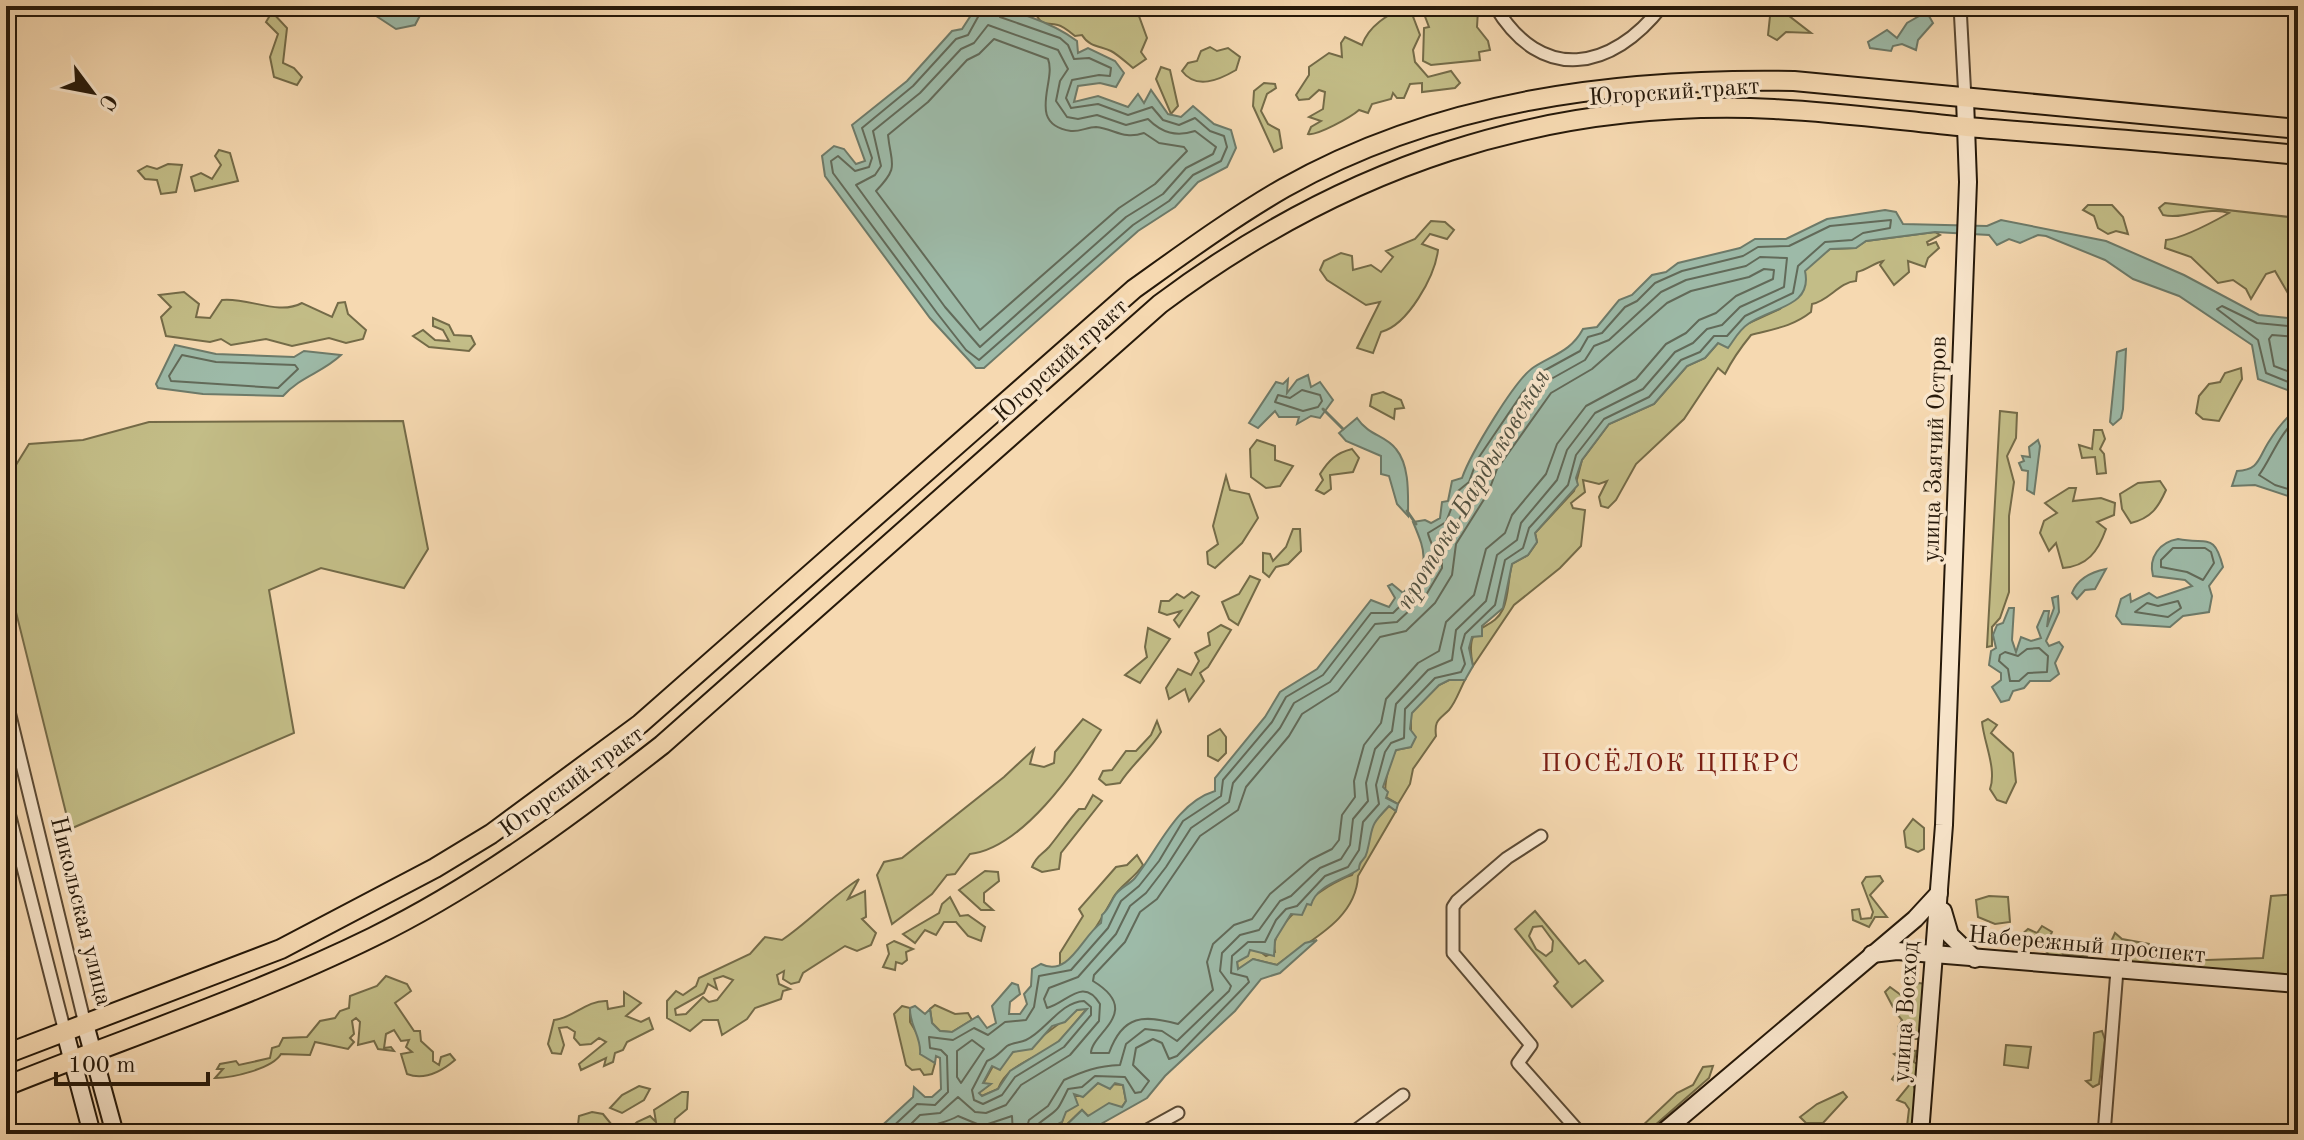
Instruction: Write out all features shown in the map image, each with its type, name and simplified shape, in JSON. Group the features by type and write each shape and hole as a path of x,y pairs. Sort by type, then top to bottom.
{"main road":[{"name":"Югорский тракт","path":"6,1054 281,949 435,868 503,825 640,724 1111,308 1205,238 1310,175 1384,141 1436,123 1533,99 1671,82 1794,81 2298,129"},
{"name":"улица Заячий Остров","path":"1939,893 1968,182 1965,99"},
{"name":"Югорский тракт","path":"6,1086 372,937 448,896 528,844 662,745 1123,333 1222,260 1339,192 1473,141 1626,114 1697,109 1773,108 1904,118 1966,127 2298,155"},
{"path":"989,417 1009,437"},
{"path":"1661,1134 1915,919 1939,893"},
{"path":"1939,893 1950,935 1975,959"},
{"name":"улица Восход","path":"1920,1134 1939,893"},
{"name":"Набережный проспект","path":"1872,954 1897,951 2298,984"},
{"name":"Никольская улица","path":"85,1024 115,1134"},
{"name":"Никольская улица","path":"65,1032 92,1134"}],"street":[{"path":"1495,6 1518,38 1534,49 1569,59 1603,56 1620,48 1662,6"},
{"name":"улица Заячий Остров","path":"1960,6 1965,99"},
{"name":"Никольская улица","path":"6,699 85,1024"},
{"name":"Никольская улица","path":"6,801 65,1032"},
{"path":"1541,836 1519,848 1457,901 1453,907 1453,953 1531,1045 1518,1063 1581,1134"},
{"path":"2104,1134 2117,970"},
{"path":"1351,1134 1403,1095"},
{"path":"1140,1134 1178,1113"}],"shaded area":[{"path":"1058,6 1145,6 1139,16 1147,38 1141,52 1146,59 1133,68 1113,52 1092,44 1082,35 1075,36 1060,26 1042,22 1036,14 1058,10"},
{"path":"1409,6 1420,35 1413,50 1415,62 1428,77 1451,71 1460,83 1455,88 1422,92 1422,83 1410,84 1404,98 1397,98 1393,93 1391,99 1372,104 1368,113 1359,110 1326,129 1308,134 1311,127 1321,121 1309,117 1323,109 1325,92 1319,90 1309,99 1299,100 1296,95 1309,75 1309,67 1329,53 1342,57 1341,43 1345,37 1362,45 1374,26"},
{"path":"1421,6 1475,6 1478,10 1477,27 1488,41 1490,50 1479,52 1480,60 1431,65 1423,61 1424,28 1429,27"},
{"path":"1771,7 1780,9 1811,33 1786,32 1777,40 1768,35"},
{"path":"272,12 287,28 283,63 294,68 302,77 297,85 274,77 270,57 278,34 266,22"},
{"path":"1210,47 1217,51 1228,48 1240,57 1236,70 1208,81 1188,77 1182,71 1188,63 1197,61 1201,51"},
{"path":"1161,67 1170,70 1178,106 1171,114 1156,79"},
{"path":"1264,83 1275,84 1276,88 1267,94 1261,111 1268,124 1279,130 1282,148 1274,152 1253,106 1254,91"},
{"path":"219,150 230,153 238,181 195,191 191,177 201,173 212,179 221,165 215,156"},
{"path":"168,164 182,165 176,192 161,194 157,180 145,179 138,171 147,166 157,169"},
{"path":"2165,203 2298,218 2298,290 2289,295 2275,271 2266,274 2251,299 2246,289 2233,280 2218,283 2191,257 2165,248 2166,240 2189,233 2229,213 2213,211 2163,215 2159,208"},
{"path":"2088,205 2112,205 2123,217 2128,234 2116,231 2108,234 2098,228 2094,216 2083,210"},
{"path":"1431,221 1445,222 1454,230 1447,239 1430,234 1422,244 1438,250 1426,286 1401,320 1381,332 1373,353 1357,348 1380,302 1366,305 1327,280 1320,270 1324,261 1341,253 1352,256 1353,270 1371,265 1381,272 1393,257 1386,251 1415,239"},
{"path":"1935,232 1940,235 1927,242 1928,245 1936,242 1939,248 1928,258 1925,267 1908,261 1909,272 1894,285 1880,265 1883,261 1880,262 1857,272 1856,281 1812,304 1811,312 1797,321 1751,335 1725,374 1718,368 1684,419 1636,464 1616,500 1608,508 1601,506 1599,497 1607,481 1599,484 1583,480 1585,492 1571,503 1573,508 1585,510 1581,546 1560,568 1514,605 1473,666 1472,640 1503,609 1512,564 1528,555 1537,542 1535,533 1574,491 1582,460 1609,424 1654,404 1687,366 1705,358 1718,343 1749,323 1780,309 1803,286 1804,271 1830,249 1855,248 1866,241"},
{"path":"184,292 199,304 196,317 210,318 222,300 283,308 302,303 332,317 338,303 345,302 348,314 366,330 363,339 346,343 329,338 292,346 266,339 231,345 221,339 210,342 166,336 161,317 171,307 159,295"},
{"path":"433,318 449,325 454,335 471,336 475,344 469,351 429,347 413,336 423,330 435,340 449,341 443,330 433,326"},
{"path":"2241,368 2242,379 2219,421 2203,419 2196,413 2199,396 2209,384 2220,382 2225,373"},
{"path":"1383,392 1401,400 1404,408 1395,409 1394,419 1370,406 1372,395"},
{"path":"2000,411 2017,413 2016,438 2007,456 2014,482 2009,516 2009,592 2000,618 1992,627 1992,646 1987,647"},
{"path":"403,421 428,549 404,588 321,568 269,590 294,733 70,829 6,572 6,481 29,444 83,440 149,422"},
{"path":"2094,430 2102,430 2105,439 2100,449 2104,454 2106,473 2097,474 2095,457 2082,458 2079,445 2092,449"},
{"path":"1257,440 1275,446 1275,460 1293,466 1280,486 1266,488 1251,477 1250,449"},
{"path":"1352,449 1359,458 1353,472 1330,475 1331,489 1324,494 1316,490 1323,480 1320,474 1327,465 1337,455"},
{"path":"1226,476 1230,490 1249,494 1258,518 1242,543 1215,568 1208,564 1207,552 1218,544 1213,526"},
{"path":"2160,481 2166,490 2157,507 2149,515 2131,523 2122,509 2120,494 2138,483"},
{"path":"2069,488 2076,488 2073,501 2101,498 2115,503 2114,515 2097,522 2106,529 2095,551 2085,561 2063,568 2056,543 2049,551 2040,533 2044,521 2057,513 2045,503"},
{"path":"1293,529 1300,529 1301,551 1288,564 1276,567 1269,577 1263,572 1263,553 1270,554 1273,561 1286,547"},
{"path":"1250,576 1260,580 1238,625 1229,619 1222,602 1239,594"},
{"path":"1192,592 1199,596 1179,627 1174,620 1181,611 1167,615 1159,612 1161,601 1169,601 1177,594 1184,598"},
{"path":"1221,625 1231,630 1208,667 1200,673 1204,681 1189,701 1185,689 1169,699 1166,688 1178,669 1191,675 1199,661 1195,653 1210,645 1208,633"},
{"path":"1148,628 1170,639 1140,683 1125,675 1147,657"},
{"path":"1449,680 1465,680 1451,707 1438,721 1436,736 1413,769 1410,784 1398,804 1386,797 1385,792 1394,754 1396,750 1411,747 1411,713 1439,685"},
{"path":"1083,719 1101,730 1045,806 1009,838 989,849 970,854 955,874 947,875 932,894 892,924 877,875 884,862 902,858 1004,777 1034,749 1030,764 1044,767 1054,763 1055,752"},
{"path":"1988,719 1997,725 1991,733 2013,753 2016,782 2006,803 1997,800 1990,789 1991,765 1982,722"},
{"path":"1157,721 1161,732 1120,783 1106,785 1099,779 1103,771 1112,770 1126,751 1136,751 1151,735"},
{"path":"1220,729 1226,737 1226,753 1218,761 1208,756 1208,736"},
{"path":"1093,795 1102,801 1061,853 1059,869 1042,872 1032,867 1079,809 1085,809"},
{"path":"1389,806 1396,811 1358,876 1349,906 1339,918 1277,965 1253,959 1238,970 1237,962 1250,950 1257,949 1266,956 1275,952 1275,941 1290,917 1328,886 1352,875 1369,841 1370,826"},
{"path":"1913,819 1924,828 1924,849 1918,852 1906,847 1904,831"},
{"path":"1137,855 1143,865 1116,893 1083,946 1060,966 1060,953 1083,916 1079,909 1116,867 1127,865"},
{"path":"985,871 998,872 999,881 984,893 984,902 993,910 981,910 959,890"},
{"path":"1880,876 1883,881 1870,895 1887,917 1875,917 1869,927 1853,920 1852,910 1859,909 1861,919 1871,918 1873,912 1862,883 1866,877"},
{"path":"859,879 848,899 865,891 866,917 862,919 876,933 871,945 857,951 845,946 803,973 799,982 791,984 783,979 784,971 777,975 779,984 790,989 783,991 781,999 755,1008 747,1019 722,1035 718,1020 703,1020 690,1031 667,1018 667,1001 676,991 683,995 696,986 699,978 750,954 765,937 782,940","holes":["723,976 733,980 717,1000 709,1002 703,997 686,1014 676,1015 675,1009 704,993 708,984 717,989 714,979"]},
{"path":"2298,894 2298,978 2185,971 2175,965 2135,964 2122,961 2110,944 2115,933 2122,939 2149,944 2152,952 2207,960 2263,958 2271,896"},
{"path":"1989,896 2008,897 2010,922 1995,924 1978,917 1976,900"},
{"path":"950,897 960,916 968,915 985,927 981,941 968,936 956,922 944,922 936,935 925,930 915,943 903,934 939,913 942,904"},
{"path":"1535,911 1579,964 1585,960 1603,981 1572,1007 1554,986 1558,982 1515,929","holes":["1542,926 1553,941 1552,951 1546,956 1536,949 1529,936 1533,927"]},
{"path":"2042,926 2052,932 2048,941 2091,942 2093,950 2060,949 2063,954 2087,956 2085,960 2050,957 2040,942 2020,936 2028,929 2037,933"},
{"path":"894,941 913,949 906,952 907,960 902,964 896,962 895,970 883,967 889,954 887,945"},
{"path":"386,976 407,984 411,991 395,1003 414,1031 420,1031 421,1041 433,1052 433,1061 439,1065 441,1057 450,1054 455,1060 445,1068 427,1076 407,1074 401,1054 412,1052 406,1047 409,1040 401,1041 394,1030 386,1034 384,1048 391,1047 394,1051 378,1049 374,1041 358,1045 360,1022 356,1018 352,1021 354,1034 350,1038 354,1042 348,1049 315,1042 310,1055 281,1054 261,1068 215,1078 223,1069 217,1069 220,1064 236,1061 239,1065 270,1058 272,1048 279,1046 283,1038 307,1037 320,1021 335,1018 340,1011 349,1008 350,996 377,986"},
{"path":"1926,984 1922,1039 1900,1039 1898,1027 1902,1020 1897,1014 1904,1009 1893,1007 1885,992 1890,987 1901,995 1908,995 1909,987"},
{"path":"624,992 641,1003 626,1016 641,1022 649,1018 653,1029 627,1042 623,1050 615,1053 613,1062 604,1066 606,1058 581,1070 579,1064 606,1042 599,1038 591,1044 580,1045 574,1038 575,1032 567,1027 559,1028 564,1045 561,1054 552,1053 548,1044 554,1020 599,1001 607,1001 608,1009 624,1006"},
{"path":"935,1005 955,1014 968,1013 972,1020 952,1032 940,1031 932,1023 930,1009"},
{"path":"902,1006 910,1008 910,1022 935,1063 932,1074 924,1075 920,1069 912,1070 906,1065 894,1014"},
{"path":"1088,1008 1058,1042 1016,1067 998,1089 982,1096 978,1093 989,1085 983,1084 993,1066 1002,1064 1013,1052 1036,1041 1077,1010"},
{"path":"2102,1031 2105,1040 2099,1084 2093,1087 2086,1081 2091,1080 2094,1033"},
{"path":"2006,1045 2031,1047 2028,1068 2004,1065"},
{"path":"1905,1050 1916,1051 1914,1062 1920,1066 1919,1082 1914,1087 1917,1094 1916,1127 1907,1126 1909,1109 1897,1100 1911,1083 1911,1075 1906,1072 1903,1080 1897,1083 1892,1079 1904,1062 1894,1054"},
{"path":"1713,1066 1709,1078 1646,1133 1638,1134 1639,1129 1677,1093 1693,1085 1703,1067"},
{"path":"1098,1083 1123,1085 1126,1101 1122,1107 1088,1116 1082,1110 1057,1134 1039,1134 1062,1122 1065,1112 1077,1105 1071,1096 1083,1096"},
{"path":"639,1086 650,1089 644,1100 622,1113 610,1108 622,1095"},
{"path":"682,1092 688,1092 687,1109 675,1119 674,1128 661,1129 663,1134 624,1134 637,1122 650,1116 656,1122 654,1110"},
{"path":"1843,1092 1847,1097 1823,1123 1806,1123 1800,1117 1817,1104"},
{"path":"592,1112 603,1114 612,1125 591,1133 578,1125 579,1116"}],"water":[{"path":"361,6 425,6 415,25 396,29"},
{"path":"977,6 1016,12 1043,22 1077,41 1078,53 1088,48 1115,61 1124,73 1116,87 1100,83 1078,86 1074,102 1098,96 1128,107 1138,94 1144,103 1151,90 1168,114 1181,117 1193,106 1214,124 1231,130 1236,148 1227,167 1198,182 1175,207 1138,231 984,368 976,368 930,318 825,176 822,156 834,146 844,149 856,164 865,161 852,125 907,81 952,31 962,29"},
{"path":"1921,15 1929,16 1933,23 1918,40 1916,50 1902,44 1893,46 1891,51 1870,48 1868,42 1887,30 1897,38 1907,23"},
{"name":"протока Бардыковская","path":"1885,210 1896,212 1903,224 1987,226 2001,220 2106,241 2184,275 2259,315 2298,319 2298,394 2258,379 2252,345 2179,296 2133,279 2105,260 2046,236 2038,235 2020,243 2009,239 1997,245 1989,235 1935,232 1866,241 1856,248 1830,249 1805,271 1806,283 1797,299 1748,324 1728,348 1718,343 1705,358 1687,366 1654,404 1609,424 1582,460 1576,478 1578,485 1535,533 1537,542 1528,555 1512,564 1503,608 1482,626 1482,636 1472,637 1469,648 1473,666 1465,680 1449,680 1439,685 1412,713 1410,729 1416,737 1411,747 1396,750 1383,787 1388,792 1386,798 1398,804 1396,811 1389,806 1375,823 1359,869 1319,892 1311,905 1307,904 1302,915 1291,914 1275,940 1274,956 1250,950 1248,956 1237,962 1238,969 1253,959 1277,965 1305,943 1317,940 1280,973 1261,979 1235,1011 1165,1076 1147,1098 1083,1134 1057,1134 1082,1110 1088,1116 1109,1103 1122,1107 1126,1101 1123,1085 1115,1083 1110,1089 1098,1083 1083,1097 1074,1094 1078,1105 1066,1112 1062,1122 1039,1134 868,1134 875,1132 913,1097 914,1087 925,1097 932,1097 941,1089 940,1058 936,1056 935,1063 920,1054 910,1008 915,1006 925,1014 930,1009 932,1023 940,1031 952,1032 978,1016 987,1028 996,1023 992,1006 1012,983 1018,985 1020,994 1010,1002 1009,1014 1020,1014 1027,1004 1024,994 1031,986 1032,969 1041,964 1051,967 1060,965 1074,954 1101,923 1102,915 1116,894 1135,878 1179,816 1189,805 1215,791 1215,778 1265,717 1280,692 1317,669 1371,600 1389,607 1395,598 1388,586 1392,584 1403,593 1412,583 1422,567 1423,559 1413,522 1425,520 1431,523 1440,518 1442,502 1448,501 1452,481 1462,478 1494,418 1526,374 1568,347 1583,329 1597,327 1619,300 1632,295 1652,275 1666,272 1678,263 1740,248 1755,239 1786,239 1827,219","holes":["1087,1009 1059,1041 1010,1071 998,1089 982,1096 979,1093 991,1084 983,1083 992,1066 1000,1070 1013,1052 1032,1049 1052,1026 1065,1022 1077,1010"]},
{"path":"175,345 216,354 294,357 304,351 341,355 283,396 203,394 158,388 156,384"},
{"path":"2126,349 2123,409 2121,418 2113,425 2110,422 2117,352"},
{"path":"1308,375 1311,387 1320,382 1333,400 1320,418 1311,416 1297,424 1299,417 1279,417 1275,411 1258,428 1249,423 1276,382 1283,384 1288,379 1287,393 1297,380"},
{"path":"2298,408 2298,511 2294,498 2255,485 2232,486 2237,471 2254,466 2278,429"},
{"path":"1357,418 1392,444 1401,456 1407,481 1408,516 1397,504 1389,476 1381,474 1381,456 1346,441 1339,433"},
{"path":"2038,440 2040,446 2034,494 2027,490 2028,471 2022,470 2019,463 2024,461 2022,456 2030,457 2029,447"},
{"path":"2178,539 2213,544 2220,556 2223,567 2209,586 2212,596 2209,612 2183,616 2170,627 2122,624 2116,616 2121,599 2130,594 2131,602 2149,593 2157,598 2192,586 2185,580 2153,576 2152,563 2157,552 2166,543"},
{"path":"2106,569 2095,589 2085,590 2077,599 2072,593 2078,583 2090,574"},
{"path":"2058,596 2059,612 2046,641 2049,646 2059,642 2063,647 2055,663 2059,674 2050,681 2030,681 2024,688 2013,691 2009,700 2001,702 1992,687 2001,680 2001,673 1989,665 1991,651 1996,648 1993,635 1997,625 2003,623 2009,608 2014,608 2012,640 2016,652 2021,637 2031,641 2041,638 2037,627 2044,611 2049,611 2047,627 2054,608 2052,598"}],"waterway":[{"path":"1323,409 1343,429"},
{"path":"1407,511 1416,524"}],"district":[{"name":"ПОСЁЛОК ЦПКРС","path":"1671,762"}]}
